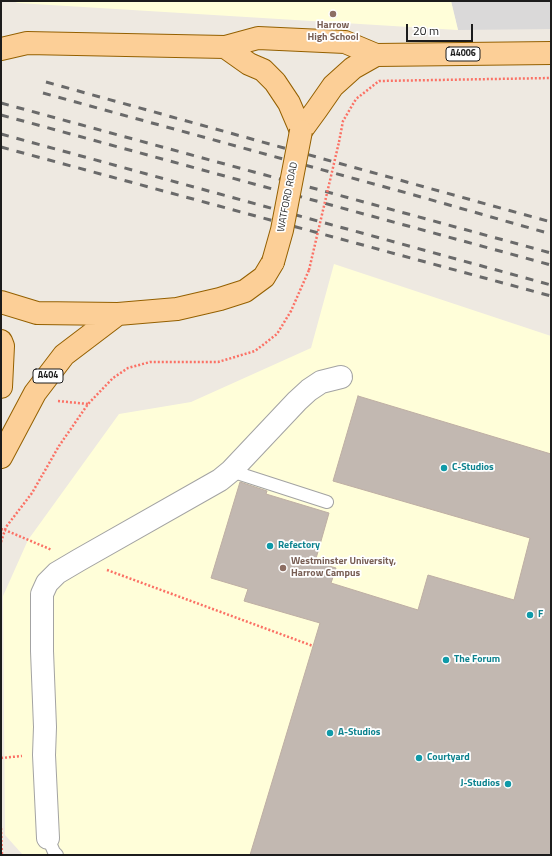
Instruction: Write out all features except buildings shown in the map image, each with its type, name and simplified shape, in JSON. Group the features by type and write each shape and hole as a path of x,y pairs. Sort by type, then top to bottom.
{"main road":[{"path":"1,32 27,43"},
{"name":"A4006","path":"225,47 258,38 345,42 376,55 551,53"},
{"path":"1,49 27,43 225,47 249,64 263,70 275,82 289,103 301,131"},
{"name":"A4006","path":"301,131 332,86 353,68 376,55"},
{"name":"WATFORD ROAD","path":"1,302 36,313 118,314 177,309 220,299 245,291 264,277 273,262 282,230 301,131"},
{"name":"A404","path":"1,457 35,393 64,355 118,314"},
{"path":"1,341 3,346 1,387"}],"street":[{"path":"52,847 44,755 45,727 42,651 42,594 48,583 57,573 220,480 231,471 309,390 321,382 340,377"}],"lane":[{"path":"231,471 327,502"}],"path":[{"path":"1,542 3,530 32,493 59,446 88,404 113,378 128,368 150,362 218,362 255,351 277,334 291,311 310,270 343,121 356,99 379,81 551,78"},
{"path":"58,401 88,404"},
{"path":"3,530 79,560 313,646"},
{"path":"1,828 2,855"}],"shaded area":[{"name":"Harrow High School","path":"12,1 451,1 458,30 18,3"},
{"path":"451,1 551,1 551,29 458,30"},
{"name":"Westminster University, Harrow Campus","path":"334,264 551,336 551,855 23,855 5,835 3,596 28,540 119,414 191,402 311,348"}],"railway":[{"path":"46,82 551,222"},
{"path":"43,93 551,234"},
{"path":"1,103 551,253"},
{"path":"1,115 551,265"},
{"path":"1,134 551,285"},
{"path":"1,147 551,296"}],"place":[{"name":"Harrow High School","path":"333,14"},
{"name":"C-Studios","path":"444,468"},
{"name":"Refectory","path":"270,546"},
{"name":"Westminster University, Harrow Campus","path":"283,568"},
{"name":"F","path":"530,615"},
{"name":"The Forum","path":"446,660"},
{"name":"A-Studios","path":"330,733"},
{"name":"Courtyard","path":"419,758"},
{"name":"J-Studios","path":"508,784"}]}
